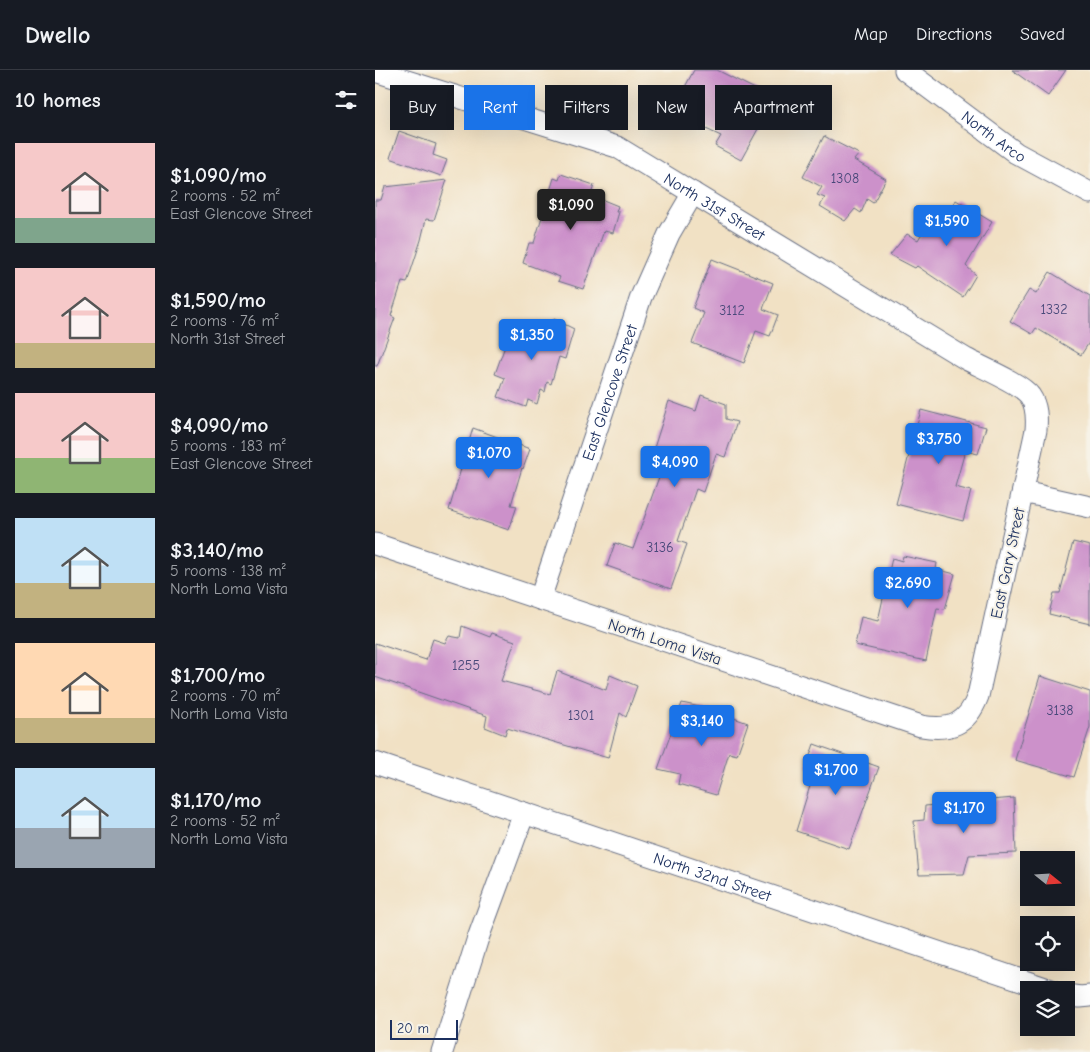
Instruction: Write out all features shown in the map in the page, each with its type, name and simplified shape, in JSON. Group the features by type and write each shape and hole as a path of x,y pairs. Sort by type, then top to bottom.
{"street":[{"name":"North Arco","path":"905,70 1016,153 1090,193"},
{"name":"North 31st Street","path":"375,71 617,147 966,359 1017,385 1029,394"},
{"name":"East Glencove Street","path":"540,599 641,297 669,234 693,193"},
{"name":"East Gary Street","path":"957,725 967,717 974,707 978,696 1023,492 1037,418 1035,406 1029,394"},
{"path":"1023,492 1090,507"},
{"name":"North Loma Vista","path":"375,544 921,726 945,728 957,725"},
{"name":"North 32nd Street","path":"375,763 1024,981"},
{"path":"442,1052 477,941 524,813"},
{"path":"1075,996 1090,996"}],"building":[{"path":"694,70 717,70 747,85 715,85 715,130 757,130 741,160 715,146 721,136 705,129 705,85 686,85"},
{"path":"1012,70 1066,70 1048,96"},
{"path":"399,131 436,144 433,155 447,160 441,176 390,158"},
{"path":"824,136 859,154 854,160 886,179 873,203 867,199 861,213 855,209 845,221 820,206 825,198 817,195 822,187 803,177"},
{"path":"561,174 594,185 591,195 618,206 616,212 619,212 613,233 604,231 583,289 558,281 560,277 523,263 529,243 534,243 554,178 559,180"},
{"path":"447,180 434,220 426,219 407,283 402,282 391,316 395,318 377,366 375,366 375,200 381,200 385,187"},
{"path":"956,200 992,222 966,266 976,275 963,297 917,266 915,268 890,255 907,234 918,240 936,210 945,218"},
{"path":"712,259 773,283 763,309 778,315 770,336 756,331 744,363 692,343 704,313 693,308"},
{"path":"1050,272 1090,296 1090,341 1081,355 1036,328 1032,334 1010,321 1029,290 1036,294"},
{"path":"554,319 574,329 565,359 559,357 551,384 547,382 545,392 541,390 537,404 528,400 526,407 498,397 505,378 495,374 510,332 518,333 523,321 551,331"},
{"path":"701,395 726,404 726,419 737,422 725,457 716,454 703,492 696,489 678,541 687,544 671,589 607,566 615,543 633,549 659,477 646,473 669,401 696,411"},
{"path":"921,410 986,427 978,454 965,451 955,487 971,491 963,521 896,504"},
{"path":"473,428 530,449 511,505 517,506 509,530 449,510"},
{"path":"1073,542 1090,546 1090,624 1049,614 1054,593 1060,593"},
{"path":"903,556 937,563 936,569 955,574 945,609 937,608 926,661 855,645 861,617 878,621 892,558 902,561"},
{"path":"462,626 490,637 492,633 515,641 501,681 550,694 557,671 606,690 610,675 637,686 626,717 620,713 608,758 507,728 505,735 485,727 487,716 375,677 375,643 426,660 433,639 445,643 449,636 460,638"},
{"path":"1040,676 1090,692 1090,727 1074,777 1015,760"},
{"path":"682,703 705,708 748,723 737,755 729,753 716,795 678,784 680,774 658,769"},
{"path":"814,744 879,767 849,849 796,831 815,770 806,767"},
{"path":"1014,798 1016,853 969,855 964,874 919,875 914,821 924,820 925,806"}]}
